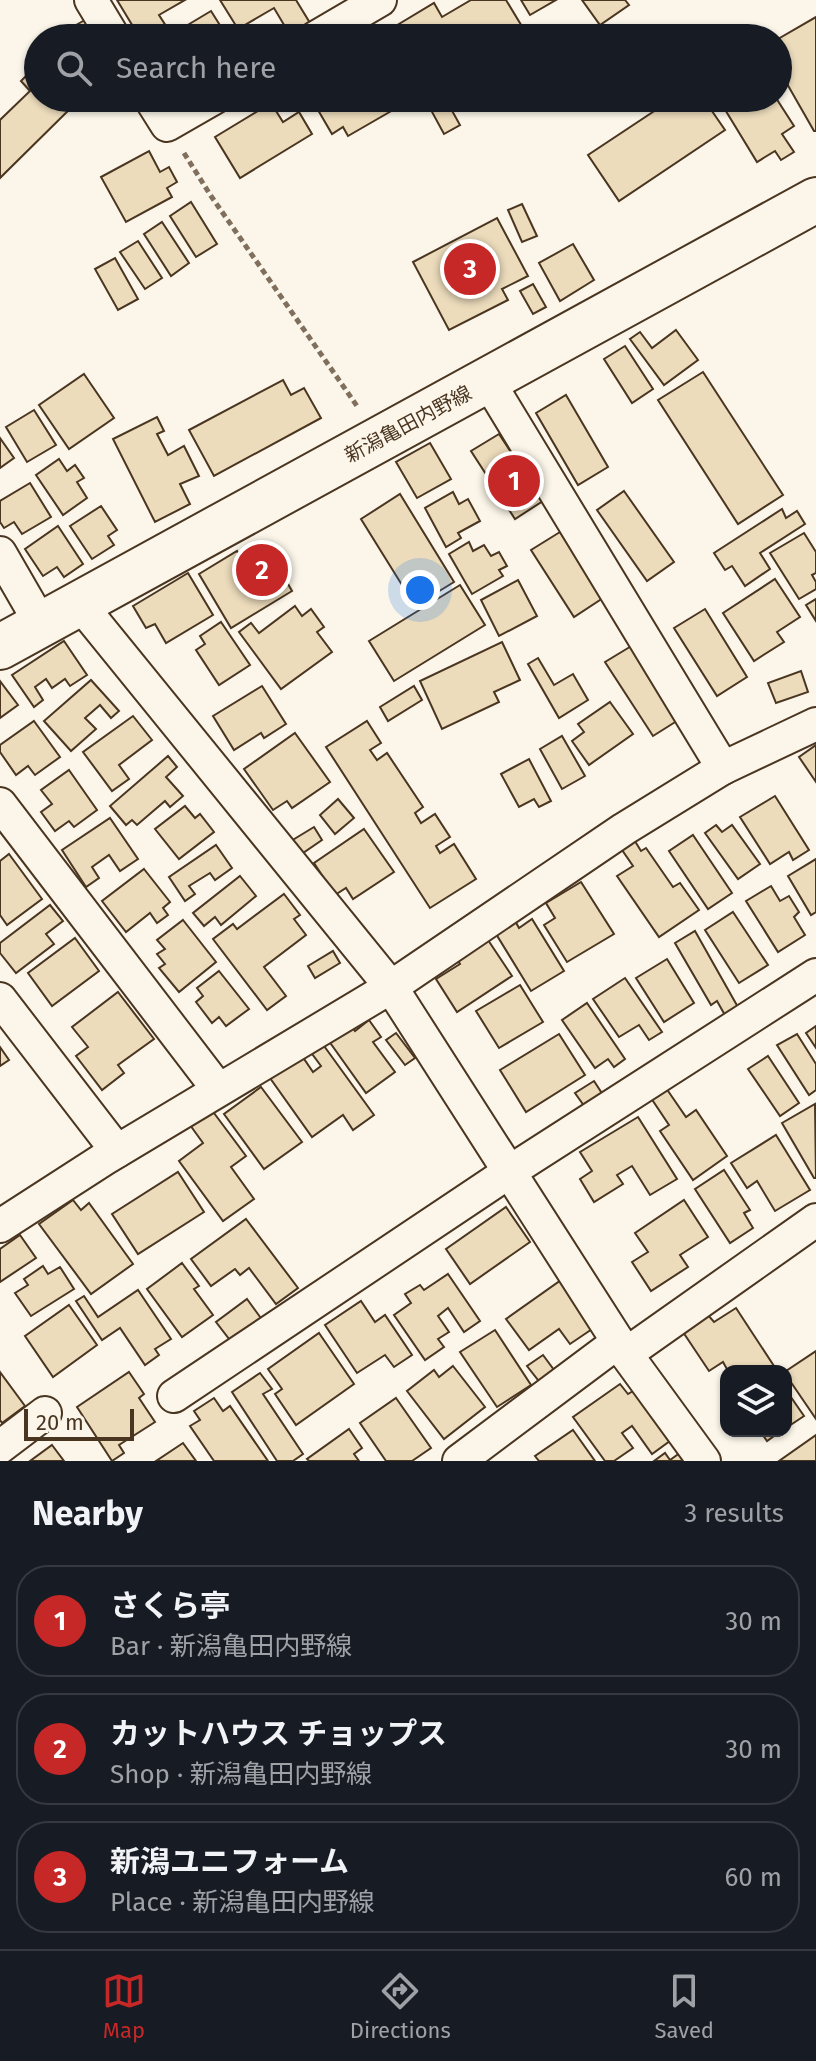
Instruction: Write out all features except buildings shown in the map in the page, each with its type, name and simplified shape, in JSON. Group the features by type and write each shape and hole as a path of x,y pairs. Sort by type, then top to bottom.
{"main road":[{"name":"新潟亀田内野線","path":"0,647 816,200"}],"street":[{"path":"91,0 106,24"},
{"path":"339,24 380,0"},
{"path":"159,112 167,125 190,112"},
{"path":"488,381 723,768"},
{"path":"0,553 41,624"},
{"path":"79,603 391,987 622,1348 704,1461"},
{"path":"0,1226 218,1089 391,987 624,829 723,768 816,724"},
{"path":"0,804 218,1089"},
{"path":"174,1396 509,1172 816,975"},
{"path":"0,999 117,1151"},
{"path":"459,1461 622,1348 816,1220"},
{"path":"0,1447 45,1413"}],"path":[{"path":"167,125 211,196 356,404"}],"place":[{"name":"新潟ユニフォーム","path":"470,269"},
{"name":"さくら亭","path":"514,481"},
{"name":"カットハウス チョップス","path":"262,570"}]}
